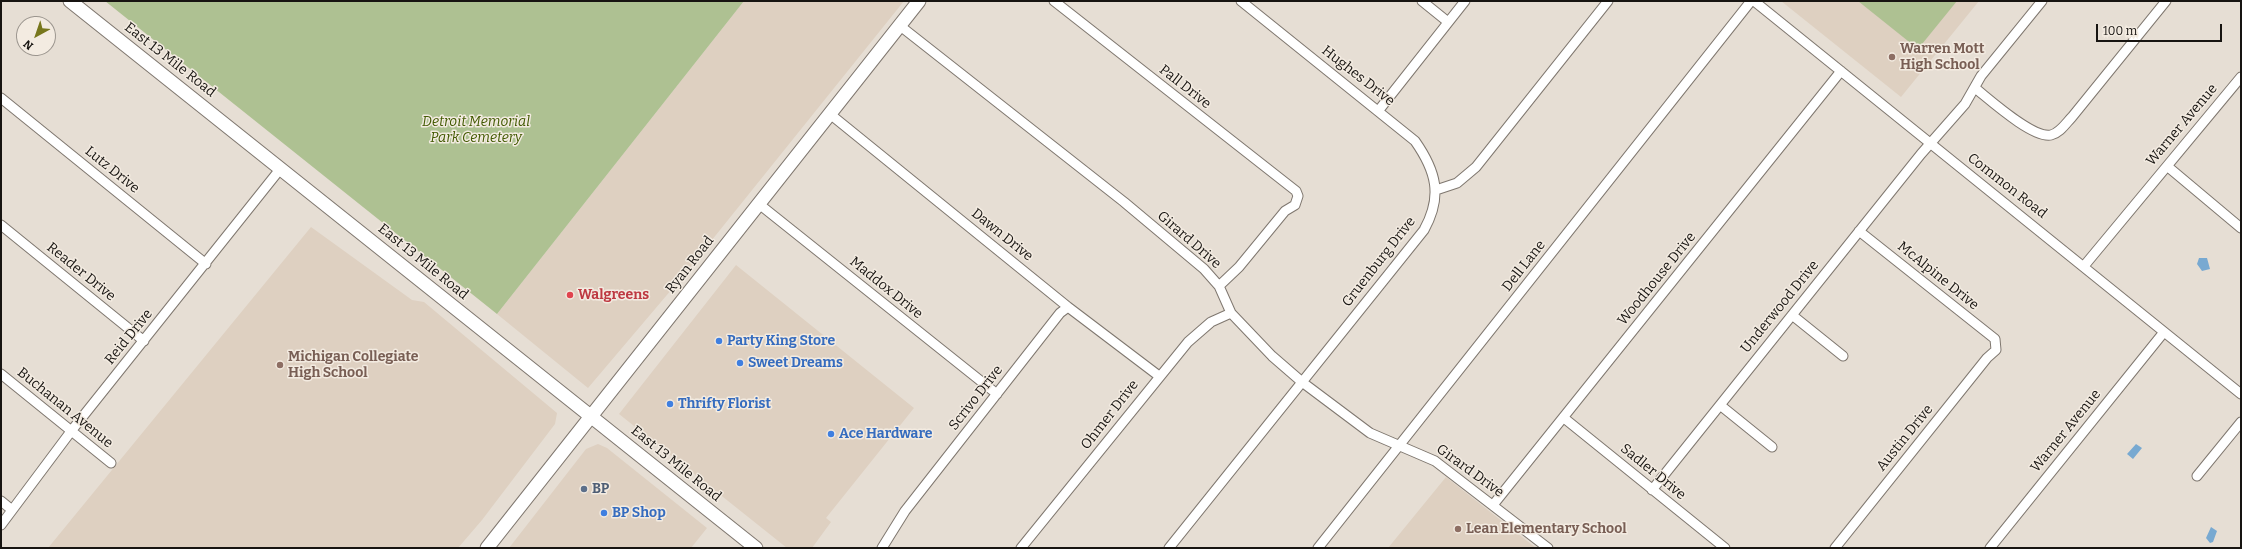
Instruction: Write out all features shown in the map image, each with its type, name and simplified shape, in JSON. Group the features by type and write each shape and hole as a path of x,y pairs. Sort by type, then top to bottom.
{"main road":[{"name":"East 13 Mile Road","path":"70,1 756,548"},
{"name":"Ryan Road","path":"487,548 919,1"}],"street":[{"name":"Pall Drive","path":"1054,1 1296,191 1298,196 1295,205 1285,211 1239,267 1219,286"},
{"name":"Hughes Drive","path":"1241,1 1379,110 1415,141 1426,156 1432,172 1436,190"},
{"path":"1422,1 1448,22"},
{"path":"1379,110 1465,1"},
{"path":"1436,190 1457,183 1476,167 1608,1"},
{"name":"Dell Lane","path":"1318,548 1751,1"},
{"name":"Common Road","path":"1754,1 2241,394"},
{"name":"Underwood Drive","path":"1652,490 1859,231 1965,104 1981,76 2042,1"},
{"path":"1975,88 2028,128 2043,135 2055,134 2072,117 2166,1"},
{"name":"Girard Drive","path":"899,25 1124,202 1204,268 1219,286 1231,313 1267,351 1302,382 1370,433 1435,461 1493,504 1548,548"},
{"name":"Woodhouse Drive","path":"1493,504 1564,418 1841,71"},
{"name":"Warner Avenue","path":"2084,266 2241,77"},
{"name":"Lutz Drive","path":"1,98 206,264"},
{"name":"Dawn Drive","path":"830,114 1068,307 1159,376"},
{"path":"2166,166 2241,228"},
{"name":"Reid Drive","path":"1,525 72,430 206,264 281,168"},
{"name":"Gruenburg Drive","path":"1169,548 1424,230 1435,204 1436,190"},
{"name":"Maddox Drive","path":"759,204 997,394"},
{"name":"Reader Drive","path":"1,226 144,341"},
{"name":"McAlpine Drive","path":"1859,231 1995,339 1996,345"},
{"name":"Scrivo Drive","path":"882,548 905,511 1060,313 1068,307"},
{"name":"Ohmer Drive","path":"1022,548 1159,376 1196,333 1211,322 1231,313"},
{"path":"1792,315 1843,356"},
{"name":"Warner Avenue","path":"1991,548 2164,332"},
{"name":"Austin Drive","path":"1835,548 1983,364 1993,354 1996,345"},
{"name":"Buchanan Avenue","path":"1,374 111,463"},
{"path":"1720,405 1772,447"},
{"name":"Sadler Drive","path":"1564,418 1725,548"},
{"path":"2197,476 2241,422"},
{"path":"1,501 12,510"}],"shaded area":[{"path":"744,1 904,1 683,276 588,388 497,314"},
{"name":"Warren Mott High School","path":"1781,1 1979,1 1901,97"},
{"name":"Michigan Collegiate High School","path":"311,227 412,300 424,302 557,413 555,424 482,520 458,548 48,548"},
{"path":"736,265 914,408 826,518 831,522 812,548 787,548 619,414"},
{"path":"598,444 607,448 707,528 691,548 509,548 586,449"},
{"name":"Lean Elementary School","path":"1446,477 1536,548 1388,548"}],"green space":[{"name":"Detroit Memorial Park Cemetery","path":"105,1 744,1 497,314"},
{"path":"1858,1 1957,1 1918,49"}],"water":[{"path":"2199,258 2207,258 2210,269 2202,271 2197,264"},
{"path":"2136,444 2142,448 2133,459 2127,454"},
{"path":"2211,527 2217,531 2213,542 2210,543 2206,538"}],"place":[{"name":"Warren Mott High School","path":"1892,57"},
{"name":"Walgreens","path":"570,295"},
{"name":"Party King Store","path":"719,341"},
{"name":"Sweet Dreams","path":"740,363"},
{"name":"Michigan Collegiate High School","path":"280,365"},
{"name":"Thrifty Florist","path":"670,404"},
{"name":"Ace Hardware","path":"831,434"},
{"name":"BP","path":"584,489"},
{"name":"BP Shop","path":"604,513"},
{"name":"Lean Elementary School","path":"1458,529"}]}
